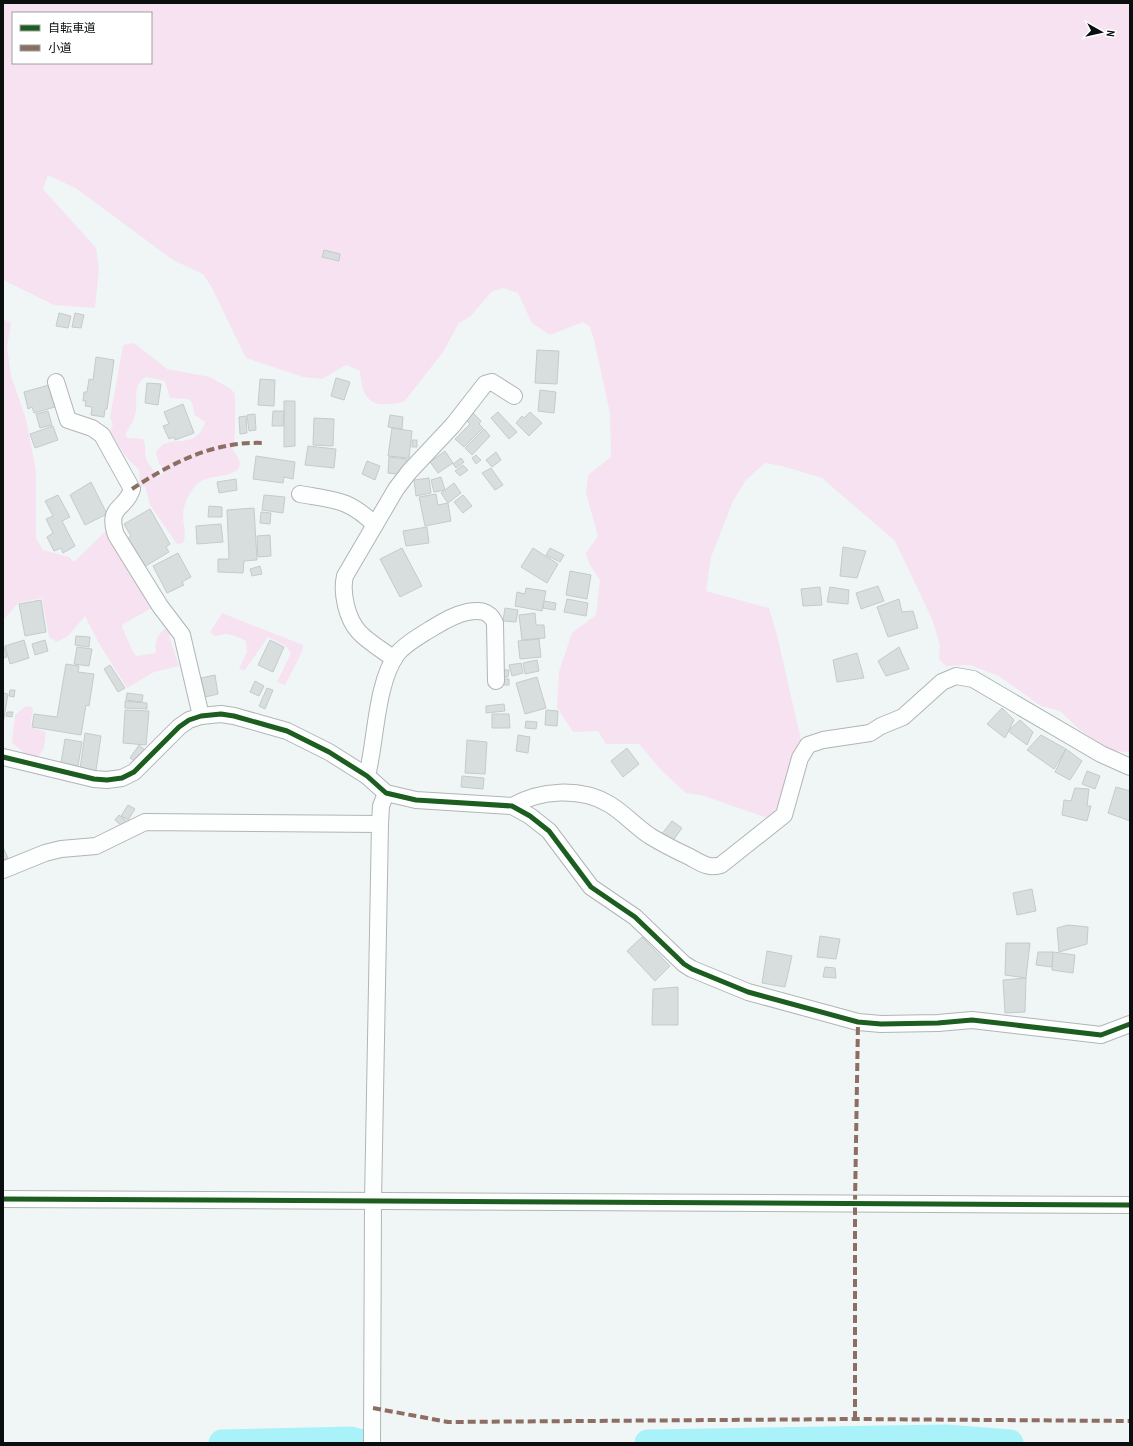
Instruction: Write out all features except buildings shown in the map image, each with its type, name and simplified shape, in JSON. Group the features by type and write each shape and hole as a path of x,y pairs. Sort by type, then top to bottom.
{"street":[{"path":"56,382 68,420 92,428 102,435 132,489 130,496 117,508 113,516 113,526 116,535 156,599 182,635 201,716"},
{"path":"394,659 359,632 350,615 344,593 345,576 396,489 409,472 442,438 485,384 492,382 514,396"},
{"path":"300,494 348,503 364,514 375,525"},
{"path":"366,776 371,758 384,682 394,659 409,642 459,614 485,611 492,615 495,623 496,681"},
{"path":"512,806 528,798 556,793 568,793 590,797 608,804 649,835 673,849 703,864 715,867 721,865 784,815 800,758 808,745 823,740 870,733 881,726 903,717 942,682 956,676 973,680 1101,754 1130,767"},
{"path":"3,757 94,779 107,780 122,778 134,772 179,727 189,720 201,716 221,714 234,716 287,731 329,752 366,776 386,793 416,800 512,806 530,816 550,831 591,887 636,917 684,964 692,969 748,992 858,1022 938,1023 972,1020 1101,1035 1130,1024"},
{"path":"372,1443 373,1201 380,824 381,806 386,793"},
{"path":"3,870 45,853 60,849 96,846 145,822 380,824"},
{"path":"3,1199 1130,1205"}],"shaded area":[{"path":"3,3 1130,3 1130,752 1110,751 1079,729 1060,711 1041,706 999,676 970,665 946,666 939,659 940,645 932,619 895,541 822,478 782,466 765,463 746,480 733,501 711,557 706,591 769,608 777,635 801,740 787,798 768,818 701,795 686,793 663,772 639,744 606,744 598,731 573,732 557,707 559,672 572,633 596,615 600,580 590,565 586,553 598,536 586,493 588,475 611,457 610,413 590,327 583,322 550,335 532,323 518,293 503,288 491,292 471,316 459,323 443,352 404,402 377,404 367,397 361,382 360,371 346,365 322,379 303,377 246,358 212,288 203,274 173,260 77,189 48,175 43,189 96,248 99,269 95,308 54,305 3,280"},
{"path":"3,319 11,323 7,347 11,376 26,419 36,471 36,538 43,550 69,557 74,562 107,530 154,607 123,624 122,627 134,654 137,656 156,653 156,641 159,635 168,627 172,632 169,636 179,666 154,672 127,688 100,645 85,616 68,636 57,642 49,637 42,598 18,603 3,620"},
{"path":"134,343 167,369 210,377 231,389 235,394 235,433 233,450 239,460 239,467 236,471 229,474 204,480 198,483 192,490 183,511 185,533 183,543 177,544 150,505 145,486 140,487 139,470 126,457 110,432 113,424 110,418 123,345","holes":["146,377 165,381 170,398 188,399 192,403 195,415 205,422 201,432 195,437 188,440 167,443 161,446 156,453 159,464 166,471 157,478 146,458 143,439 128,438 125,435 136,413 136,396 138,385"]},
{"path":"222,613 303,645 302,652 285,685 277,682 291,653 286,646 268,637 245,670 239,669 247,652 246,641 239,637 225,634 215,636 210,632"},
{"path":"26,706 32,707 33,710 30,727 46,732 44,748 38,757 26,754 12,743 15,715"}],"waterway":[{"path":"648,1443 946,1438 1010,1443"},
{"path":"222,1443 351,1440 362,1443"}],"marked path":[{"path":"132,489 178,462 210,450 245,443 263,443"},
{"path":"855,1419 855,1203 858,1022"},
{"path":"373,1408 448,1422 855,1419 1130,1421"}],"cycle path":[{"path":"3,757 94,779 107,780 122,778 134,772 179,727 189,720 201,716 221,714 234,716 287,731 329,752 367,776 386,793 416,800 512,806 530,816 549,831 591,887 635,917 684,964 692,969 748,992 858,1022 881,1024 938,1023 972,1020 1101,1035 1130,1024"},
{"path":"3,1199 1130,1205"}]}
